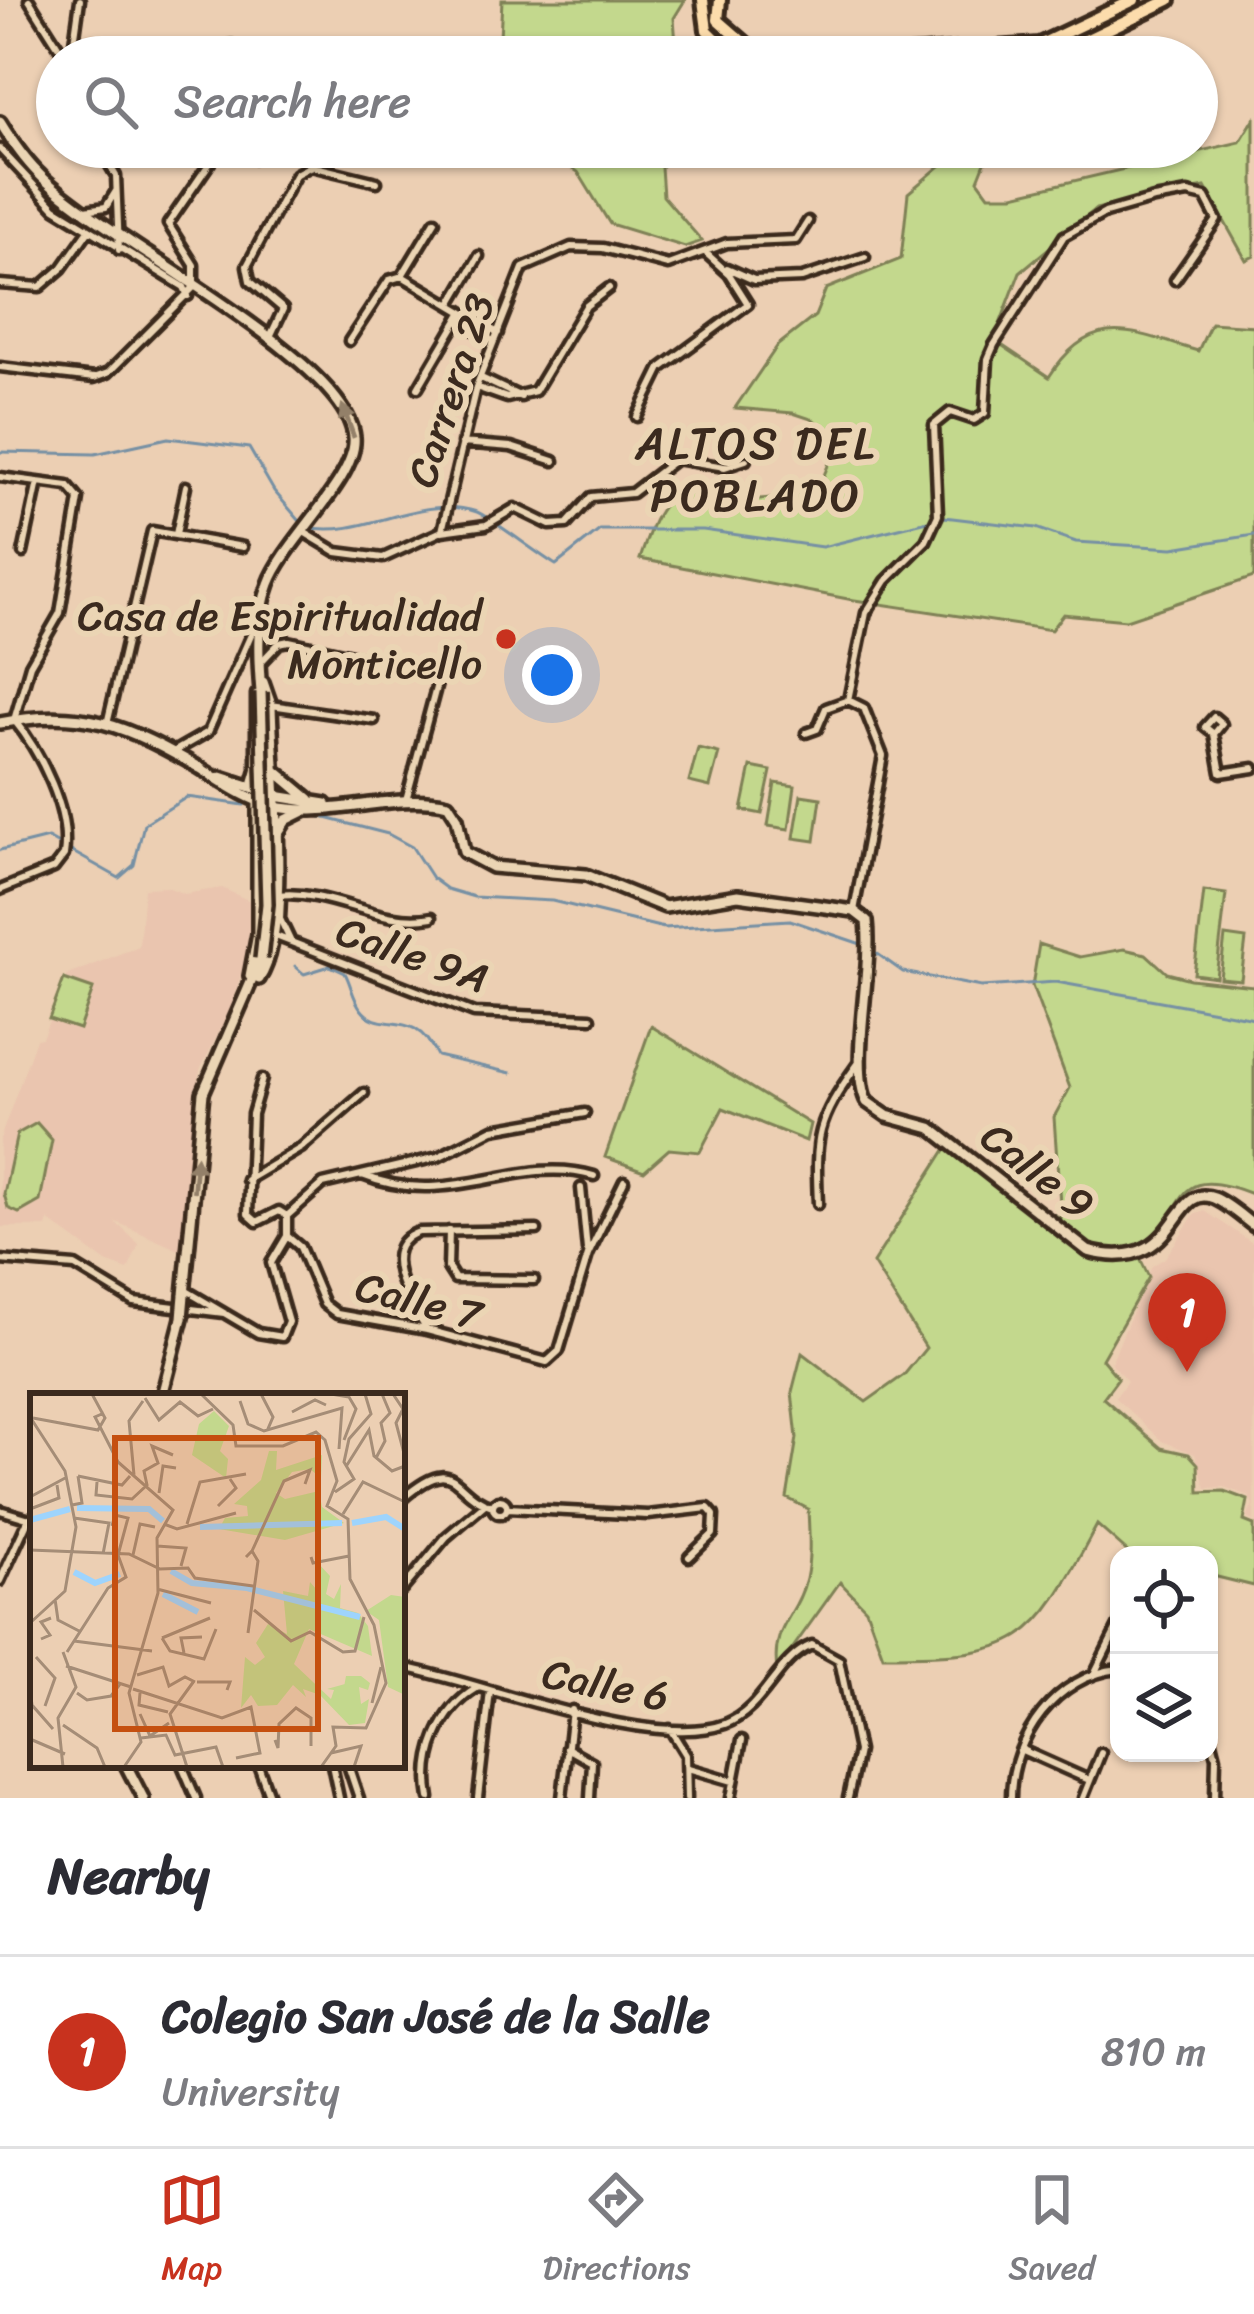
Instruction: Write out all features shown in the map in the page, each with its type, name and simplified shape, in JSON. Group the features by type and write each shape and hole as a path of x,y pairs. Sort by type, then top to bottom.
{"main road":[{"path":"703,0 706,30 712,36"},
{"path":"720,0 718,20 733,36"},
{"path":"1058,36 1134,0"},
{"path":"1094,36 1169,0"},
{"path":"0,122 39,175 191,291 269,339 337,396 352,425 353,457 302,525 269,584 261,614 259,693 267,904 261,959 250,993"},
{"path":"250,993 258,934 277,880 271,722 276,706 259,668"},
{"path":"0,723 64,713 107,724 173,752 258,800 312,805 448,803 458,818 464,851 492,866 600,879 665,907 738,896 854,911 867,921 871,962 857,1065"},
{"path":"272,768 312,805"},
{"path":"211,775 251,786 273,800"},
{"path":"163,1393 182,1318 203,1093 220,1044 268,966 273,935 270,893 259,868 258,800"},
{"path":"275,837 286,820 312,805"},
{"name":"Calle 9","path":"857,1065 866,1102 887,1116 931,1128 1088,1251 1108,1256 1143,1252 1159,1244 1186,1202 1199,1196 1221,1201 1254,1226"},
{"path":"127,1768 142,1798"}],"street":[{"path":"29,0 54,36"},
{"path":"73,36 80,0"},
{"path":"0,149 35,192 119,250 191,291"},
{"path":"109,168 118,188 119,250"},
{"path":"0,367 101,377 191,291 194,265 172,234 170,215 205,168"},
{"path":"269,339 283,309 250,281 247,266 296,173 307,168"},
{"path":"319,168 376,182"},
{"path":"85,210 106,207 118,188"},
{"path":"848,700 866,613 876,593 926,541 940,492 934,425 950,412 982,417 988,359 1064,236 1106,213 1188,193 1205,197 1217,220 1175,280"},
{"path":"637,417 661,368 748,304 724,268 707,254 737,241 796,240 808,220"},
{"path":"349,341 389,280 402,276 435,221"},
{"path":"0,284 40,287 62,268 89,230"},
{"name":"Carrera 23","path":"442,531 476,387 523,268 551,252 581,246 668,265 707,254"},
{"path":"450,306 479,256"},
{"path":"724,268 754,280 802,278 866,257"},
{"path":"402,276 495,337"},
{"path":"476,387 520,398 535,392 586,306 609,288"},
{"path":"418,388 460,316"},
{"path":"480,377 520,398"},
{"path":"462,443 511,447 554,460"},
{"path":"302,525 338,552 383,558 442,531 490,523 515,508 550,525 567,524 591,496 632,493 676,459 725,466 746,460"},
{"path":"0,477 76,490 78,518 60,613 30,664 14,720 48,771 65,850 54,868 0,890"},
{"path":"23,553 38,482"},
{"path":"176,534 186,486"},
{"path":"107,724 152,532 242,547"},
{"path":"173,752 208,732 230,674 261,614"},
{"path":"259,668 279,643 289,641 428,672 440,683 405,804"},
{"path":"251,786 259,693"},
{"path":"806,733 817,729 833,702 848,700 864,708 882,746 854,911"},
{"path":"276,706 374,720"},
{"path":"1214,734 1221,772 1254,768"},
{"path":"270,893 304,892 401,920 432,916"},
{"name":"Calle 9A","path":"270,893 290,940"},
{"name":"Calle 9A","path":"258,934 290,940 474,1013 591,1018"},
{"path":"818,1204 817,1137 857,1065"},
{"path":"262,1079 252,1114 247,1180 252,1220 279,1211 287,1216"},
{"path":"247,1180 301,1148 364,1093"},
{"path":"184,1293 257,1333 285,1335 288,1322 271,1263 287,1236 287,1216 312,1190 358,1173 438,1157 493,1130 585,1113"},
{"path":"358,1173 386,1184 433,1189 561,1170 594,1176"},
{"path":"588,1256 624,1181"},
{"path":"581,1188 588,1256"},
{"path":"428,1330 403,1287 398,1250 410,1234 537,1230"},
{"path":"449,1231 448,1268 455,1280 534,1280"},
{"name":"Calle 7","path":"287,1236 300,1247 329,1309 428,1330 540,1363 559,1351 588,1256"},
{"path":"0,1261 75,1266 134,1302 224,1313"},
{"path":"405,1496 424,1481 441,1476 458,1480 489,1505"},
{"path":"405,1586 446,1537 502,1500 507,1508 648,1515 708,1508 714,1515 712,1534 689,1557"},
{"path":"0,1510 30,1519"},
{"path":"0,1581 30,1521"},
{"path":"1094,1672 1110,1641"},
{"name":"Calle 6","path":"405,1668 572,1710 670,1729 710,1728 741,1717 812,1645 839,1660 844,1677 858,1751 848,1798"},
{"path":"1011,1798 1012,1769 1054,1696 1094,1672 1110,1670"},
{"path":"430,1798 427,1769 448,1709 478,1688"},
{"path":"478,1798 490,1690"},
{"path":"562,1798 572,1710"},
{"path":"670,1729 688,1768 687,1798"},
{"path":"731,1798 742,1740"},
{"path":"567,1748 592,1762 590,1798"},
{"path":"1022,1750 1087,1779"},
{"path":"1082,1798 1101,1754"},
{"path":"1215,1798 1216,1762"},
{"path":"183,1768 196,1798"},
{"path":"259,1768 270,1798"},
{"path":"333,1768 339,1798"},
{"path":"349,1768 359,1798"},
{"path":"688,1768 733,1781"}],"shaded area":[{"path":"167,887 184,894 222,888 252,902 254,926 233,1004 200,1070 181,1251 114,1221 139,1244 128,1270 106,1262 48,1220 47,1227 0,1227 0,1139 36,1039 42,1038 68,975 139,946 144,888"},
{"path":"1205,1211 1254,1244 1254,1521 1247,1518 1253,1505 1249,1496 1224,1487 1206,1488 1195,1454 1162,1441 1115,1398 1127,1381 1111,1363 1152,1266 1165,1258 1194,1215"}],"green space":[{"path":"502,0 685,0 674,18 675,36 500,36"},
{"path":"1254,119 1254,256 1246,260 1205,187 1096,209 1020,272 994,340 1049,377 1065,355 1098,334 1135,333 1198,351 1211,323 1254,326 1254,577 1126,620 1063,614 1051,630 848,599 640,559 660,510 688,488 703,483 735,496 762,499 822,480 832,456 832,439 814,420 793,413 735,408 778,345 815,316 826,289 901,259 908,193 938,168 983,168 978,180 989,195 1014,195 1129,168 1218,168 1218,147 1240,142"},
{"path":"572,168 661,168 663,196 702,241 685,247 610,224"},
{"path":"698,748 719,753 710,787 689,782"},
{"path":"751,767 771,771 762,814 742,810"},
{"path":"775,783 795,786 789,829 768,826"},
{"path":"801,795 821,798 815,841 794,838"},
{"path":"1204,891 1226,894 1216,977 1194,974"},
{"path":"1225,936 1246,939 1241,980 1220,978"},
{"path":"1039,944 1080,957 1124,949 1146,954 1167,973 1254,986 1254,1195 1225,1185 1204,1183 1191,1188 1153,1236 1134,1246 1149,1277 1102,1359 1118,1378 1103,1398 1161,1448 1189,1454 1198,1464 1199,1492 1224,1491 1248,1500 1244,1521 1254,1525 1254,1586 1218,1577 1218,1546 1121,1546 1097,1525 1038,1620 995,1647 966,1653 883,1656 866,1609 840,1582 777,1670 781,1631 802,1592 809,1562 808,1509 787,1498 797,1438 792,1392 802,1353 866,1402 904,1375 926,1348 873,1263 947,1147 1002,1187 1061,1218 1054,1117 1070,1088 1032,986"},
{"path":"64,979 93,989 79,1029 49,1019"},
{"path":"651,1026 810,1124 806,1141 723,1108 700,1152 669,1149 644,1171 605,1157"},
{"path":"37,1123 52,1140 40,1201 19,1213 8,1208 4,1194 17,1134"}],"waterway":[{"path":"0,452 95,454 168,438 249,448 274,491 299,520"},
{"path":"307,527 350,527 434,508 455,508 483,515 556,565 600,530 703,530 822,547 944,517 1036,528 1076,542 1173,548 1254,535"},
{"path":"0,850 48,838 119,878 134,865 144,824 187,797 244,805"},
{"path":"310,814 388,834 412,847 432,878 447,889 474,897 552,901 664,928 790,920 864,945"},
{"path":"872,950 903,972 981,987 1056,982 1254,1018"},
{"path":"295,966 304,974 330,966 345,973 358,1005 369,1017 418,1031 437,1056 511,1073"}],"place":[{"name":"Casa de Espiritualidad Monticello","path":"506,639"},
{"name":"Colegio San José de la Salle","path":"1187,1372"}],"district":[{"name":"ALTOS DEL POBLADO","path":"756,469"}]}
